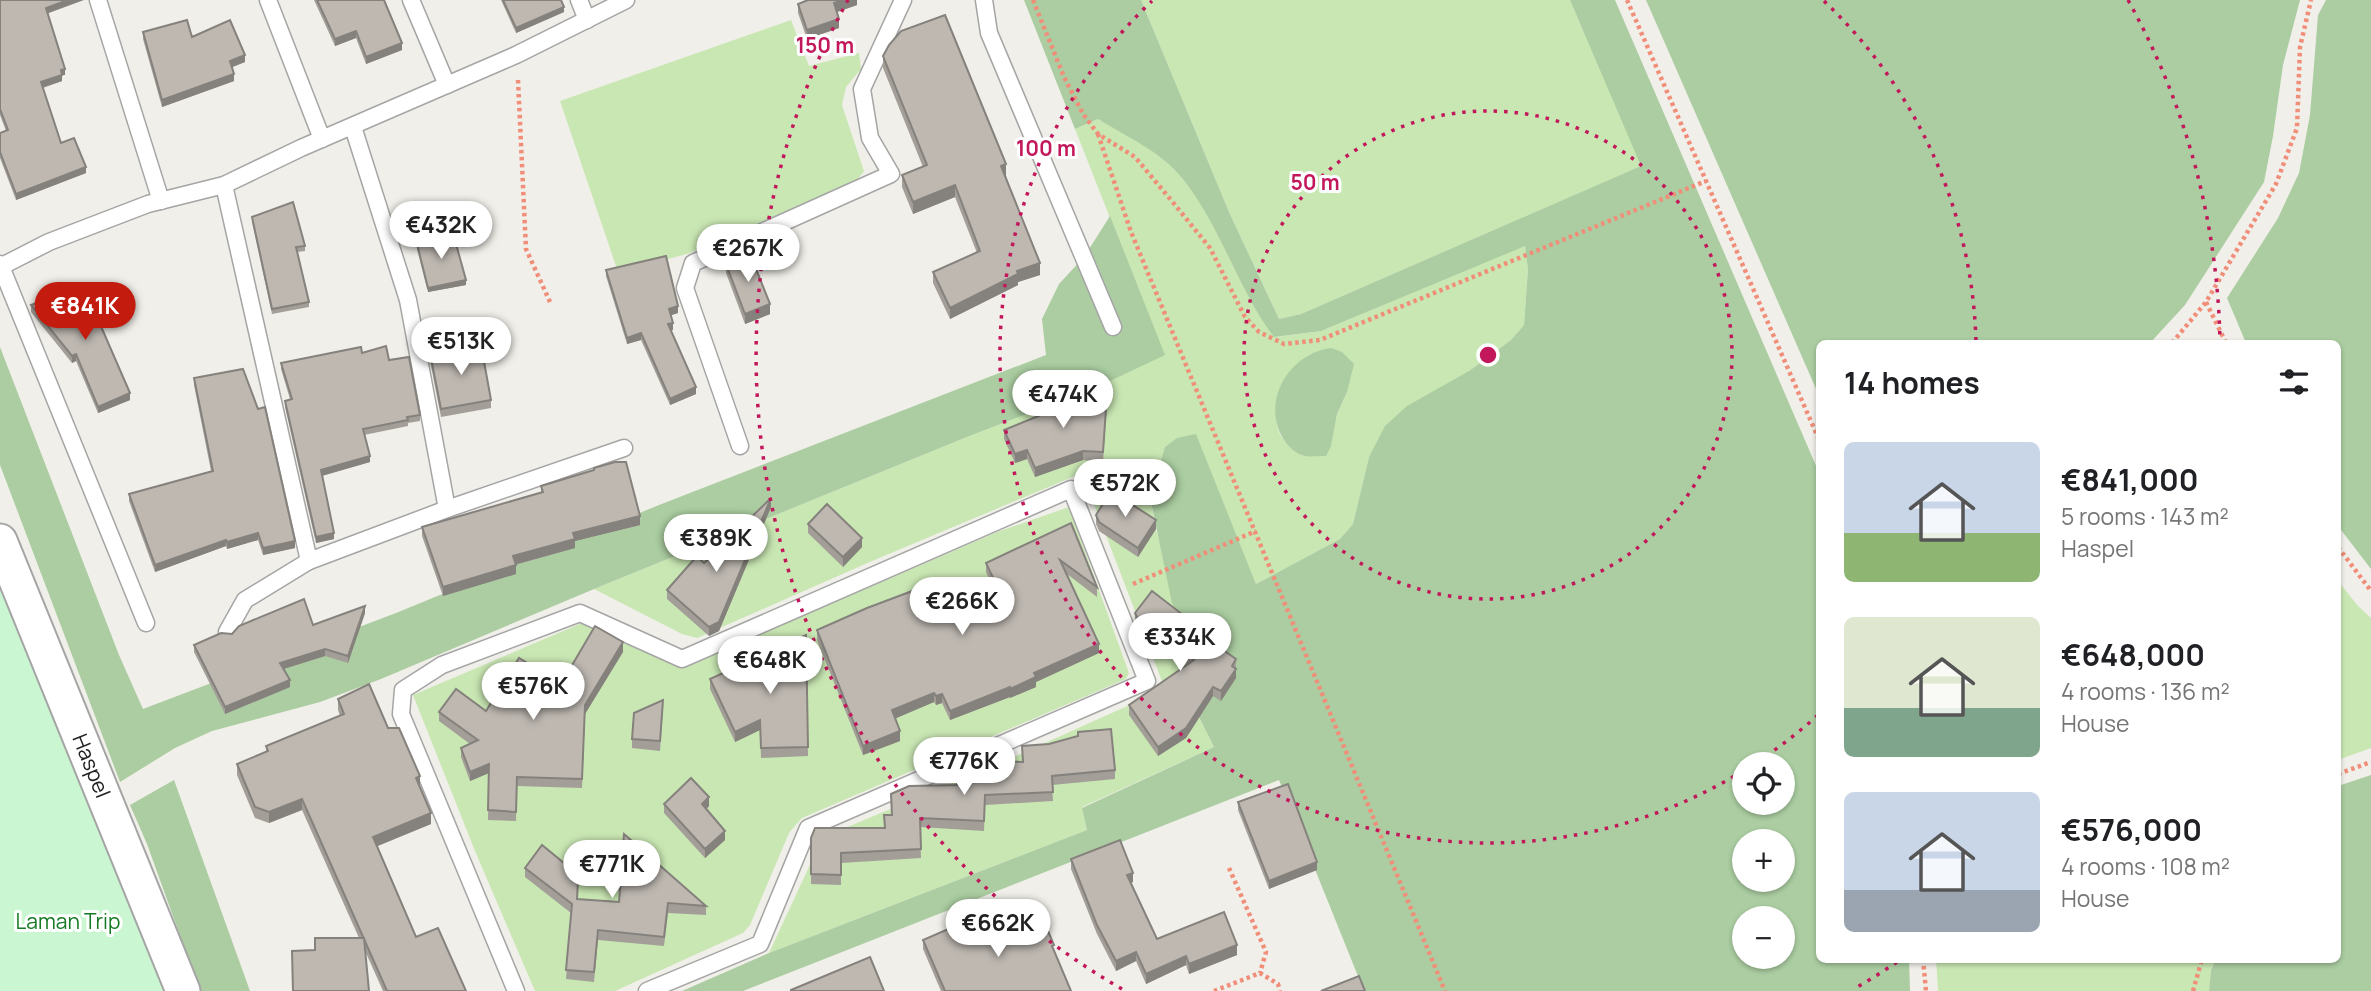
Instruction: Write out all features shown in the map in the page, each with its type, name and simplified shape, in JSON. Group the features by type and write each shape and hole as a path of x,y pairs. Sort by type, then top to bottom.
{"street":[{"name":"Haspel","path":"0,541 183,991"}],"lane":[{"path":"98,0 161,201"},
{"path":"268,0 322,139"},
{"path":"411,0 447,85"},
{"path":"579,0 587,20"},
{"path":"146,623 0,266 49,242 161,201 224,185 322,139 516,55 626,0"},
{"path":"740,446 685,288 694,264 891,174 870,138 862,89 903,0"},
{"path":"984,0 989,33 1113,327"},
{"path":"353,127 408,300 447,509"},
{"path":"224,185 309,561"},
{"path":"228,632 245,600 309,561 447,509 624,448"},
{"path":"516,991 401,714 403,690 442,665 580,613 682,659 1070,489 1147,681 808,828 760,944 647,991"}],"path":[{"path":"1033,0 1064,77 1083,114 1098,134 1131,232 1445,991"},
{"path":"1627,0 1816,433"},
{"path":"2174,340 2206,302 2276,184 2297,128 2300,47 2311,0"},
{"path":"516,55 526,248 550,302"},
{"path":"1098,134 1135,157 1210,248 1245,317 1259,332 1284,344 1320,340 1706,181"},
{"path":"2206,302 2225,340"},
{"path":"1112,593 1256,531"},
{"path":"2341,551 2371,591"},
{"path":"2341,773 2371,762"},
{"path":"1229,868 1266,953 1261,973"},
{"path":"1923,963 1926,991"},
{"path":"2193,991 2202,963"},
{"path":"1214,991 1261,973"},
{"path":"1261,973 1278,984 1280,991"}],"green space":[{"path":"1024,0 1141,0 1229,212 1279,319 1301,314 1641,166 1570,0 1615,0 1816,466 1816,963 1909,963 1910,991 1364,991 1279,780 743,991 682,991 769,953 1087,830 1082,808 1214,747 1198,715 1179,650 1187,631 1172,603 1150,497 1165,447 1177,438 1196,434 1256,584 1340,539 1353,524 1369,457 1385,426 1407,406 1469,371 1511,340 1524,325 1528,269 1525,246 1321,331 1274,337 1261,318 1196,197 1173,168 1153,152 1098,119 1075,129"},
{"path":"1141,0 1570,0 1642,166 1301,314 1279,319 1229,212"},
{"path":"1646,0 2300,0 2283,65 2264,182 2185,305 2153,340 1816,340 1816,389"},
{"path":"2326,0 2371,0 2371,569 2341,530 2341,340 2245,340 2227,298 2278,218 2299,173 2310,115 2318,15"},
{"path":"791,20 809,66 859,53 861,69 846,87 842,105 864,171 853,185 687,254 618,272 560,101"},
{"path":"1098,119 1143,145 1173,168 1196,196 1250,299 1275,337 1321,331 1525,245 1528,269 1524,325 1511,340 1469,371 1369,457 1353,524 1340,539 1256,584 1196,435 1158,467 1150,497 1156,530 1187,631 1186,674 1198,715 1214,747 1082,807 1087,830 769,953 820,843 838,831 1007,760 1165,689 1082,473 697,638 682,634 594,589 1104,384 1164,355 1075,129","holes":["1347,392 1337,414 1331,445 1303,456 1287,444 1279,431 1276,416 1278,397"]},
{"path":"1110,216 1165,355 1104,384 594,589 381,679 320,702 212,731 175,748 120,782 0,465 0,347 119,655 143,709 396,613 659,505 1046,355 1042,319 1059,284 1084,257"},
{"path":"1331,348 1342,352 1354,364 1347,392 1337,414 1331,446 1326,456 1304,456 1286,443 1278,429 1275,413 1277,398 1290,371 1301,360 1315,352"},
{"path":"1069,507 1129,673 1126,679 802,818 789,833 750,925 743,933 615,991 535,991 475,851 413,695 589,620 683,668 997,532"},
{"name":"Laman Trip","path":"0,568 167,991 0,991"},
{"path":"2341,585 2371,618 2371,748 2341,759"},
{"path":"2371,775 2371,991 2209,991 2214,963 2341,963 2341,785"},
{"path":"174,780 250,991 200,991 147,844 130,805"},
{"path":"1936,963 2214,963 2209,991 1938,991"}],"building":[{"path":"0,0 68,0 46,8 65,69 61,70 62,75 41,82 61,143 74,138 86,167 16,194 0,152 0,133 8,130 0,109"},
{"path":"317,0 384,0 402,43 366,57 356,31 335,39"},
{"path":"503,0 561,0 564,7 516,28"},
{"path":"808,0 844,0 834,3 839,19 807,30 798,4"},
{"path":"945,15 1006,164 1001,166 1040,263 1017,271 1018,274 950,308 933,272 980,251 955,185 913,202 902,175 927,165 883,56 901,31"},
{"path":"187,20 192,37 230,20 245,55 230,61 234,74 162,100 143,32"},
{"path":"293,202 305,246 296,247 309,302 272,309 252,217"},
{"path":"453,233 466,280 428,288 417,244"},
{"path":"750,254 770,304 745,314 726,264"},
{"path":"666,256 678,306 669,309 673,323 668,324 696,387 670,399 641,333 627,338 606,270"},
{"path":"83,285 130,393 98,407 76,354 72,356 31,305"},
{"path":"481,345 491,400 441,409 430,353"},
{"path":"386,346 389,360 409,357 420,415 363,429 370,456 321,470 334,533 316,537 285,401 292,399 281,363 361,347 362,353"},
{"path":"243,369 258,409 265,407 295,541 263,548 258,533 227,542 226,540 155,565 129,494 213,471 194,378"},
{"path":"1069,392 1107,394 1103,452 1083,451 1035,468 1027,450 1015,454 1004,430 1046,413 1045,409 1068,402"},
{"path":"615,462 626,462 640,516 573,533 575,539 513,556 516,565 443,587 422,527 543,492 541,486"},
{"path":"1111,491 1156,520 1138,548 1099,522 1096,515"},
{"path":"771,498 719,622 709,627 667,590 697,556 704,563"},
{"path":"827,504 862,538 843,557 808,524"},
{"path":"1071,523 1097,587 1060,560 1099,644 1034,673 1036,677 1010,689 950,711 942,694 936,696 934,693 892,710 900,731 863,746 817,630 915,590 936,610 996,584 986,563"},
{"path":"1152,591 1191,621 1187,625 1236,659 1232,666 1236,669 1221,691 1213,687 1186,728 1158,747 1129,705 1194,660 1137,617 1135,613"},
{"path":"304,599 313,625 365,606 348,656 325,649 280,663 290,680 225,707 194,645 221,633 232,634 239,626"},
{"path":"595,626 623,642 585,705 582,779 517,777 516,812 488,810 489,764 470,772 461,748 478,740 439,712 456,689 486,711 519,658 561,684"},
{"path":"806,635 808,747 761,748 760,720 735,732 710,679"},
{"path":"369,684 388,728 399,728 420,776 416,778 431,813 373,837 416,937 438,928 466,991 387,991 302,799 269,812 255,807 237,764 268,751 266,746 344,714 338,699"},
{"path":"663,700 660,741 632,739 634,713"},
{"path":"1111,729 1115,770 1052,776 1053,792 985,795 984,821 920,818 921,849 841,853 841,875 811,874 811,838 815,828 885,828 884,815 892,815 891,794 909,786 957,785 958,773 972,773 973,760 1023,762 1022,746 1049,744 1078,736 1078,732"},
{"path":"691,778 709,797 702,804 725,831 705,849 664,804"},
{"path":"1288,784 1317,862 1269,881 1238,802"},
{"path":"624,834 706,906 668,903 664,937 598,930 594,972 566,970 572,904 525,868 542,845 564,863 580,845 577,899 619,902"},
{"path":"1120,840 1133,873 1127,875 1157,939 1224,912 1237,945 1189,964 1186,956 1146,974 1136,952 1116,961 1097,925 1071,859"},
{"path":"1040,912 1071,991 945,991 923,940 969,920 977,939"},
{"path":"315,938 364,938 369,991 293,991 292,951 315,950"},
{"path":"870,957 884,991 791,991 791,990"},
{"path":"1359,976 1365,991 1321,991"}]}
